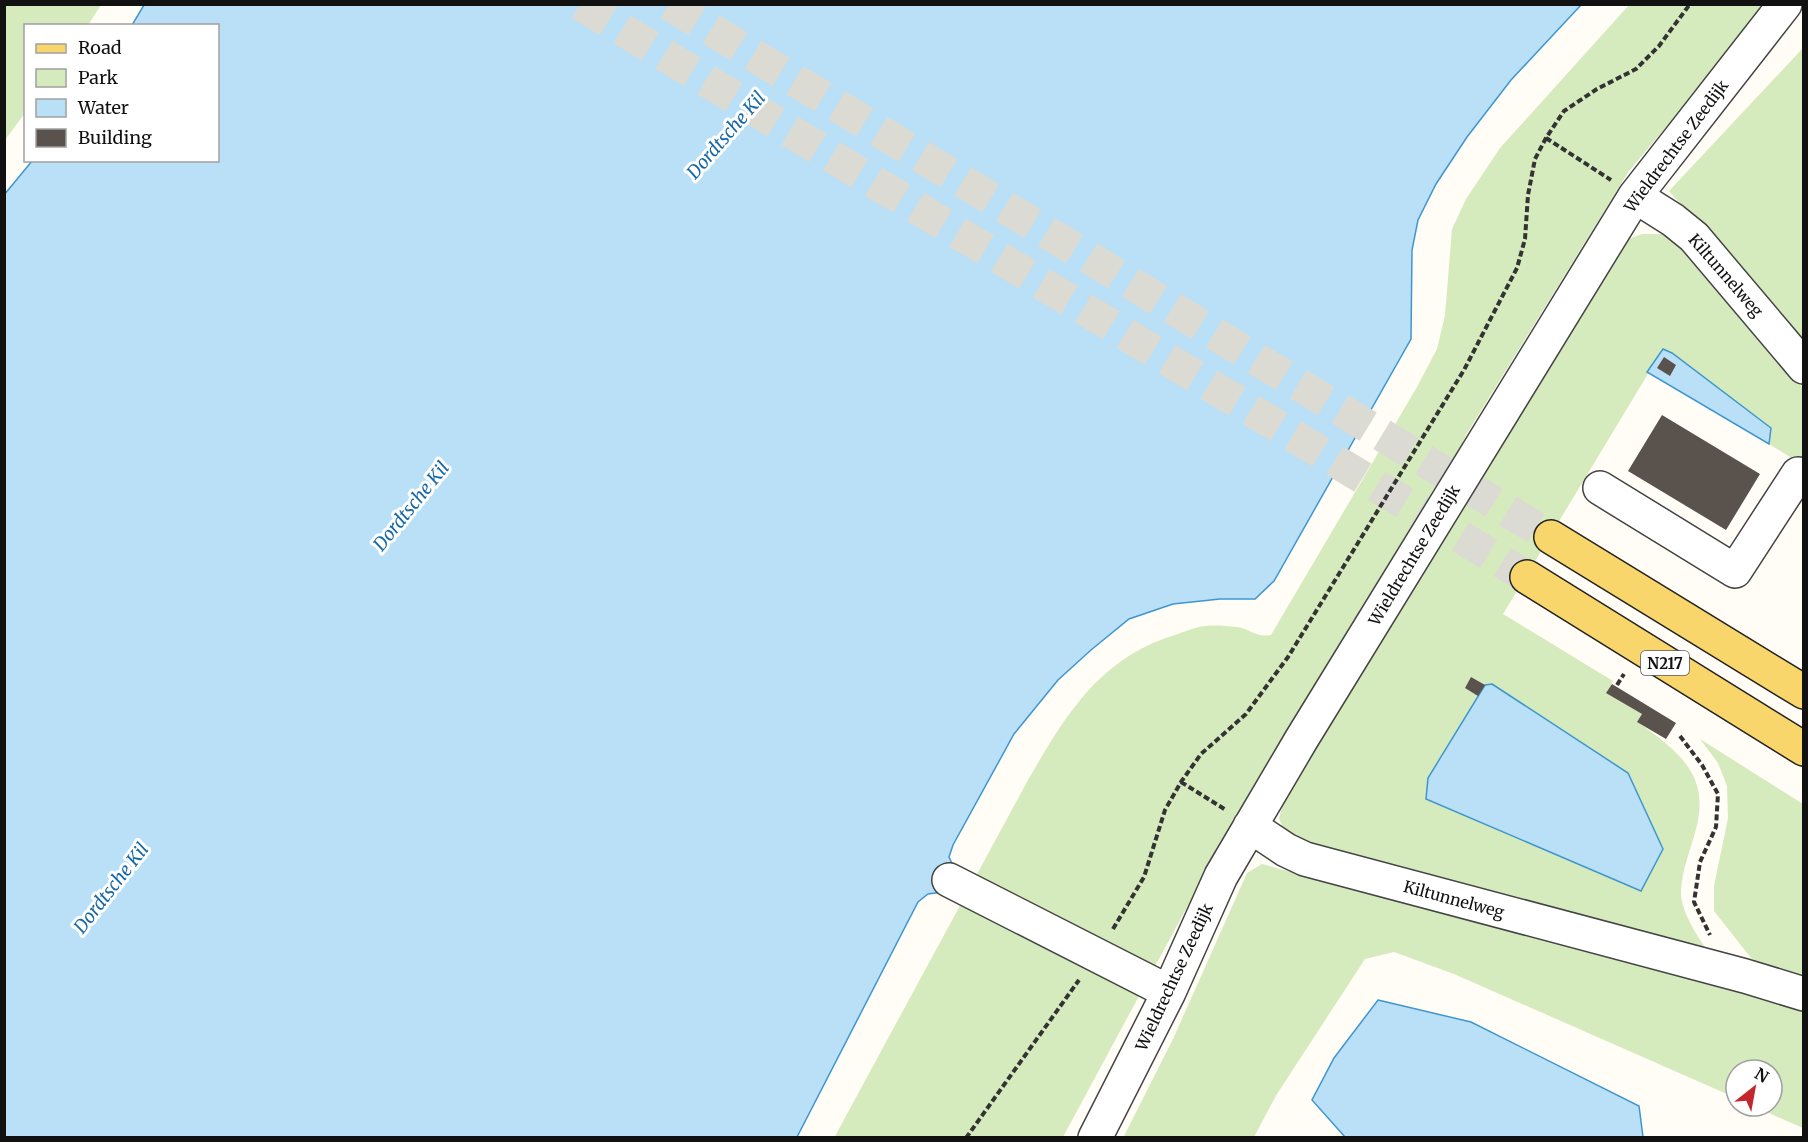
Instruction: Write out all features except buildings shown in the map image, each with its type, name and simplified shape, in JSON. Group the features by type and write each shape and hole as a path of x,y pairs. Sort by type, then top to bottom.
{"main road":[{"path":"1551,537 1803,692"},
{"name":"N217","path":"1527,577 1803,749"}],"street":[{"name":"Wieldrechtse Zeedijk","path":"1095,1137 1169,992 1221,876 1447,500 1635,196 1785,4"},
{"name":"Kiltunnelweg","path":"1635,196 1673,220 1694,237 1803,367"},
{"path":"1600,488 1735,571 1798,474 1803,478"},
{"name":"Kiltunnelweg","path":"1250,826 1286,850 1315,862 1745,976 1803,994"},
{"path":"949,880 1169,992"}],"path":[{"path":"1250,826 1181,782 1202,754 1229,727 1246,714 1288,657 1464,370 1517,268 1525,239 1528,195 1534,159 1546,138 1564,111 1597,89 1636,69 1659,46 1690,4"},
{"path":"1546,138 1635,196"},
{"path":"1617,685 1626,670"},
{"path":"1680,736 1702,765 1718,794 1716,827 1700,862 1694,902 1712,938"}],"green space":[{"path":"5,4 101,5 89,24 24,24 24,114 5,140"},
{"path":"1629,5 1769,5 1629,171 1466,435 1456,457 1433,490 1400,550 1228,831 1063,1137 834,1138 1028,780 1057,732 1088,690 1127,657 1151,644 1195,628 1233,627 1261,635 1271,635 1437,349 1445,315 1452,229 1466,199 1500,148"},
{"path":"1803,48 1803,349 1737,268 1669,191"},
{"path":"1642,234 1663,234 1678,244 1803,388 1803,465 1769,444 1770,427 1663,349 1503,614 1613,681 1607,693 1642,714 1638,722 1677,754 1695,779 1699,793 1699,810 1683,875 1681,899 1690,924 1709,953 1355,860 1286,835 1279,818 1285,797 1623,241","holes":["1485,685 1628,773 1663,849 1478,696"]},
{"path":"1700,739 1803,804 1803,979 1766,967 1751,958 1714,911 1714,886 1728,818 1727,786 1718,763"},
{"path":"1262,864 1803,1010 1803,1128 1780,1118 1784,1118 1784,1058 1724,1058 1724,1093 1454,974 1394,952 1365,959 1277,1094 1254,1137 1123,1138 1173,1039 1247,873"}],"water":[{"name":"Dordtsche Kil","path":"144,5 1581,5 1511,80 1467,137 1436,184 1418,220 1412,250 1411,339 1274,581 1255,599 1220,599 1173,604 1129,619 1058,680 1014,734 953,845 949,857 955,870 943,892 928,894 918,902 797,1137 5,1137 4,195 31,162 219,162 219,24 133,24"},
{"path":"1663,349 1672,353 1771,428 1769,444 1647,372"},
{"path":"1492,684 1628,773 1663,849 1641,891 1426,799 1428,778 1485,685"},
{"path":"1378,1000 1471,1022 1639,1106 1643,1137 1345,1137 1312,1100 1334,1058"}],"tunnel":[{"path":"580,4 1527,577"},
{"path":"669,4 1551,537"}]}
